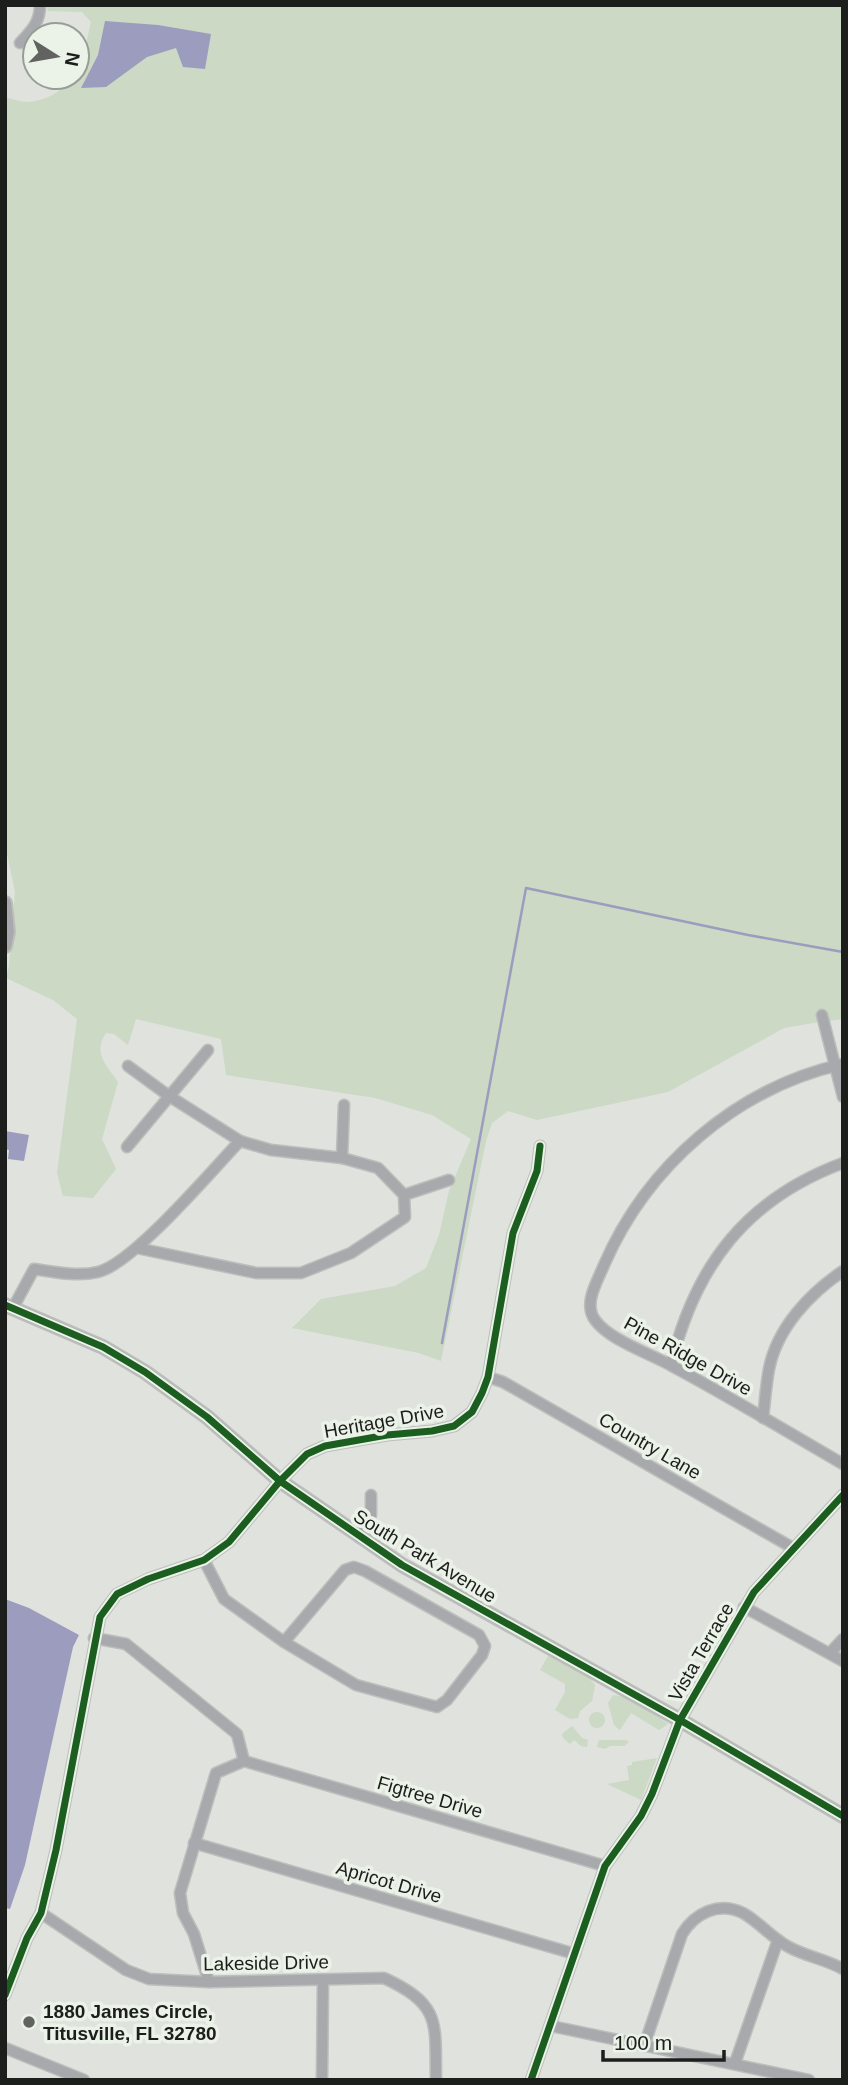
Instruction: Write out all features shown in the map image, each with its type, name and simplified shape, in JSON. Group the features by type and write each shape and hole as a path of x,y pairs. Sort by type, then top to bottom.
{"street":[{"path":"20,43 36,26 40,5"},
{"path":"5,904 8,932 5,946"},
{"path":"822,1015 839,1065 843,1097"},
{"path":"127,1147 208,1050"},
{"name":"Pine Ridge Drive","path":"839,1065 764,1093 720,1120 689,1144 644,1194 613,1245 590,1301 593,1317 603,1330 671,1365 843,1464"},
{"path":"128,1066 169,1096 240,1141 271,1150 342,1158 378,1168 404,1195 405,1217 351,1253 301,1273 256,1273 137,1248"},
{"path":"342,1158 344,1105"},
{"path":"9,1306 34,1269 65,1273 99,1272 137,1248 240,1141"},
{"name":"Heritage Drive","path":"5,1995 27,1938 41,1913 56,1850 94,1638 100,1618 117,1594 148,1579 204,1560 229,1542 280,1481 307,1454 325,1446 454,1426 472,1412 488,1377 513,1233 537,1171 540,1146"},
{"path":"671,1365 681,1326 694,1295 726,1244 748,1219 776,1196 820,1171 843,1163"},
{"path":"404,1195 449,1180"},
{"path":"763,1418 769,1366 777,1345 790,1322 813,1293 843,1271"},
{"name":"South Park Avenue","path":"9,1306 103,1347 145,1372 207,1417 280,1481 402,1565 680,1720 843,1816"},
{"name":"Country Lane","path":"488,1377 503,1382 793,1548"},
{"path":"359,1537 371,1515 371,1495"},
{"name":"Vista Terrace","path":"531,2080 605,1866 641,1816 680,1720 754,1592 843,1495"},
{"path":"204,1560 224,1599 284,1642 356,1685 433,1707 440,1706 482,1655 485,1646 479,1635 354,1567 345,1570 284,1642"},
{"path":"744,1607 843,1661"},
{"path":"94,1638 126,1644 237,1734 244,1761 216,1773 180,1893 183,1913 194,1934 209,1982"},
{"path":"830,1653 843,1639"},
{"name":"Figtree Drive","path":"244,1761 605,1866"},
{"name":"Apricot Drive","path":"194,1843 575,1954"},
{"path":"644,2046 679,1941 686,1927 695,1918 711,1909 737,1911 800,1953 843,1969"},
{"name":"Lakeside Drive","path":"41,1913 126,1969 149,1979 209,1982 384,1978 404,1987 423,2003 435,2022 436,2080"},
{"path":"735,2063 778,1940"},
{"path":"322,2080 323,1981"},
{"path":"551,2026 809,2080"},
{"path":"5,2048 84,2080"}],"green space":[{"path":"47,5 843,5 843,1019 829,1021 825,1010 817,1011 819,1022 784,1028 668,1092 537,1120 508,1111 492,1123 441,1361 419,1353 292,1328 321,1299 395,1286 426,1268 439,1235 449,1191 471,1139 432,1115 375,1098 226,1075 221,1039 136,1019 128,1045 114,1034 106,1033 100,1047 106,1065 118,1082 102,1139 116,1169 93,1198 63,1196 57,1173 77,1019 53,1000 6,978 15,892 5,844 5,97 25,102 41,100 58,91 91,91 91,21 82,12 48,11"},
{"path":"549,1654 586,1674 595,1685 592,1701 580,1711 578,1718 570,1719 555,1710 565,1692 565,1684 540,1670"},
{"path":"613,1695 635,1702 668,1724 659,1730 631,1713 620,1730 614,1725 608,1703"},
{"path":"594,1712 600,1712 605,1720 603,1726 594,1728 589,1723 589,1717"},
{"path":"572,1726 582,1738 588,1740 587,1747 574,1740 570,1744 563,1738 562,1734"},
{"path":"599,1740 629,1742 624,1746 610,1746 605,1749 597,1747"},
{"path":"657,1758 641,1800 607,1784 629,1780 627,1766 632,1765 632,1762"}],"water":[{"path":"105,21 158,25 211,34 205,69 183,67 176,48 147,57 106,87 91,88 91,69 98,55"},
{"path":"5,1131 29,1135 24,1161 8,1159"},
{"path":"5,1599 29,1608 79,1635 73,1647 25,1865 10,1909 5,1908"}],"waterway":[{"path":"442,1343 526,888 748,935 843,952"}],"cycle path":[{"path":"5,1995 27,1938 41,1913 56,1850 100,1617 117,1594 148,1579 204,1560 229,1542 280,1481 307,1454 325,1446 454,1426 472,1412 488,1377 513,1233 537,1171 540,1146"},
{"path":"5,1305 103,1347 145,1372 207,1417 280,1481 402,1565 680,1720 843,1816"},
{"path":"531,2080 605,1866 641,1816 680,1720 754,1592 843,1495"}],"place":[{"name":"1880 James Circle, Titusville, FL 32780","path":"29,2022"}]}
